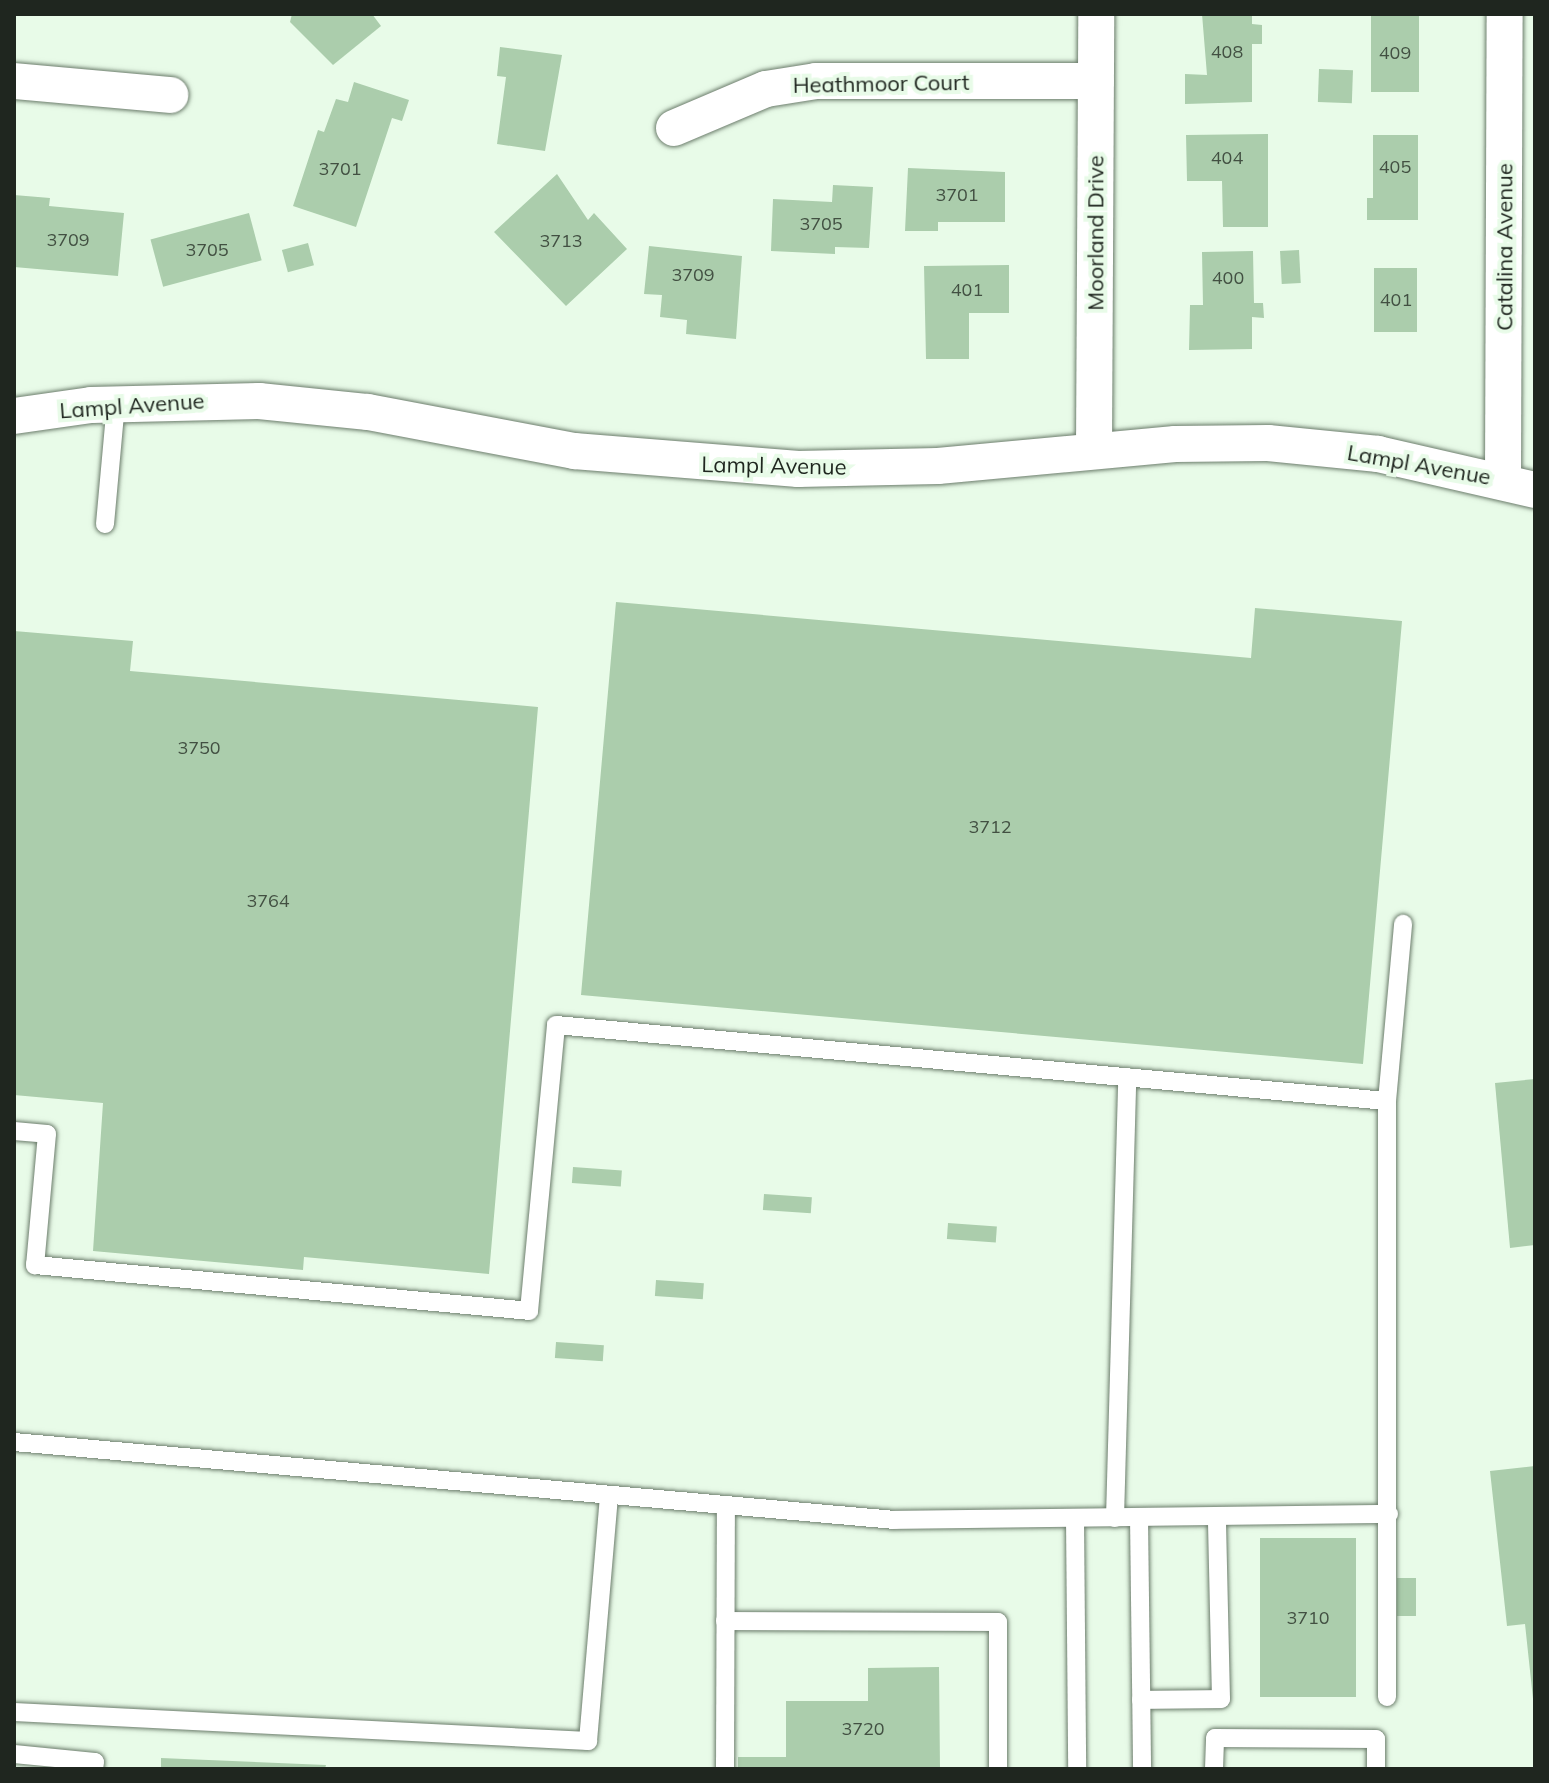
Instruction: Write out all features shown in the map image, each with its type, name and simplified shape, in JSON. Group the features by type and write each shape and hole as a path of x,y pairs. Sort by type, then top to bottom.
{"street":[{"name":"Moorland Drive","path":"1094,451 1096,14"},
{"name":"Catalina Avenue","path":"1505,14 1520,146 1519,485"},
{"path":"14,81 170,95"},
{"name":"Heathmoor Court","path":"674,128 766,89 816,81 1096,81"},
{"name":"Lampl Avenue","path":"14,416 116,404 259,401 368,412 686,465 938,466 1094,451 1268,443 1378,454 1519,485"}],"lane":[{"path":"105,524 116,404"},
{"path":"1387,1697 1387,1101 1403,924"},
{"path":"14,1131 47,1134 35,1265 529,1311 556,1025 1387,1101"},
{"path":"1115,1518 1127,1077"},
{"path":"14,1442 726,1508 895,1520 1389,1514"},
{"path":"14,1712 588,1741 609,1497"},
{"path":"725,1769 726,1508"},
{"path":"1141,1700 1221,1699 1217,1516"},
{"path":"1139,1517 1142,1769"},
{"path":"1075,1518 1077,1769"},
{"path":"725,1621 998,1622 998,1769"},
{"path":"1214,1769 1215,1738 1376,1739 1376,1769"},
{"path":"14,1754 95,1762 94,1769"}],"building":[{"path":"292,14 372,14 381,26 333,65 290,22"},
{"path":"1202,14 1252,14 1252,24 1262,25 1262,44 1252,44 1252,102 1185,104 1185,74 1207,75"},
{"path":"1371,14 1419,14 1419,92 1371,92"},
{"path":"500,47 562,55 545,151 497,144 506,77 497,76"},
{"path":"1319,69 1353,70 1352,103 1318,102"},
{"path":"354,82 409,100 402,121 392,118 356,227 293,206 318,130 324,132 336,99 348,102"},
{"path":"1268,134 1268,227 1223,227 1222,181 1187,181 1186,135"},
{"path":"1373,135 1418,135 1418,220 1367,220 1367,198 1373,198"},
{"path":"908,168 1005,172 1005,222 938,222 938,231 905,231"},
{"path":"557,174 588,220 594,213 627,249 566,306 494,232"},
{"path":"833,185 873,187 869,248 835,247 835,254 771,251 773,199 832,202"},
{"path":"14,195 50,198 49,206 124,213 118,276 14,267"},
{"path":"249,213 262,260 163,287 150,239"},
{"path":"308,243 314,265 288,272 282,250"},
{"path":"649,246 742,256 736,339 686,334 687,320 660,317 662,295 644,294"},
{"path":"1299,250 1301,283 1282,284 1280,251"},
{"path":"1253,251 1254,303 1263,303 1264,318 1252,317 1252,349 1189,350 1190,305 1203,305 1202,252"},
{"path":"1009,265 1009,313 969,313 969,359 926,359 924,266"},
{"path":"1374,268 1417,268 1417,332 1374,332"},
{"path":"616,602 1251,658 1255,608 1402,621 1363,1064 581,995"},
{"path":"14,631 133,641 130,671 538,707 489,1274 304,1257 303,1270 93,1251 103,1103 14,1095"},
{"path":"1535,1079 1535,1245 1510,1248 1495,1083"},
{"path":"573,1167 622,1170 621,1186 572,1183"},
{"path":"764,1194 812,1197 811,1213 763,1210"},
{"path":"948,1223 997,1226 996,1242 947,1239"},
{"path":"656,1280 704,1283 703,1299 655,1296"},
{"path":"556,1342 604,1345 603,1361 555,1358"},
{"path":"1535,1466 1533,1699 1525,1624 1507,1626 1490,1471"},
{"path":"1260,1538 1356,1538 1356,1697 1260,1697"},
{"path":"1397,1578 1416,1578 1416,1616 1397,1616"},
{"path":"939,1667 940,1769 738,1769 738,1757 786,1757 786,1701 868,1701 868,1668"},
{"path":"161,1758 326,1765 325,1769 161,1769"}]}
